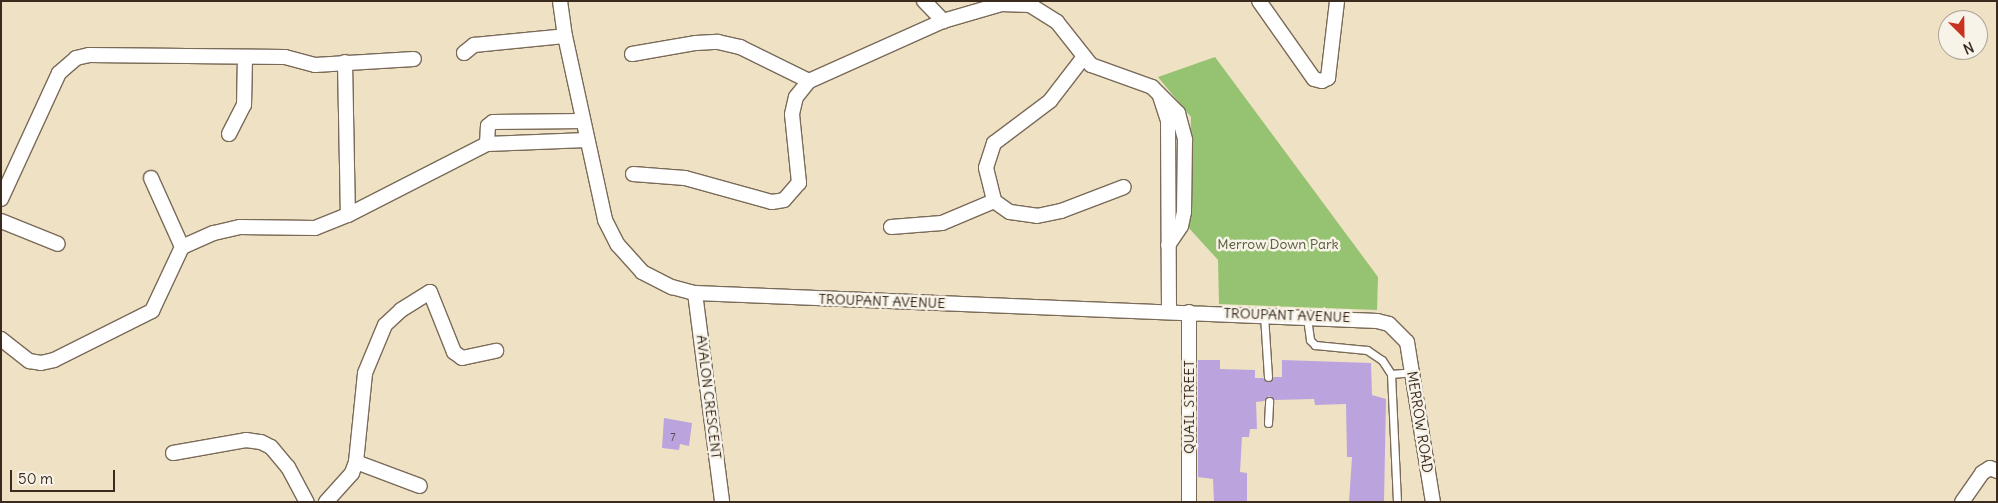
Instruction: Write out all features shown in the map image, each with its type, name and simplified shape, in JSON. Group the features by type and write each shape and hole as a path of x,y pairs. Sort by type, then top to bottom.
{"street":[{"name":"TROUPANT AVENUE","path":"560,1 564,36 605,220 618,245 642,272 672,287 696,293 1307,316 1376,321 1389,324 1407,342"},
{"path":"924,1 943,21"},
{"path":"1259,1 1314,78 1322,81 1328,78 1336,1"},
{"path":"634,174 686,178 772,202 784,200 799,183 792,114 796,97 809,81 943,21 1001,4 1030,5 1057,22 1083,58 1091,65 1146,84 1178,113 1184,124 1184,212 1181,226 1168,245 1169,312"},
{"path":"464,53 474,45 564,36"},
{"path":"632,54 696,42 718,42 740,47 809,81"},
{"path":"1,199 59,73 76,58 89,55 285,57 315,65 414,59"},
{"path":"229,134 244,105 245,58"},
{"path":"1083,58 1050,101 994,143 986,168 994,201 1010,212 1037,216 1062,211 1124,187"},
{"path":"345,62 348,215"},
{"path":"487,144 488,126 493,122 583,122"},
{"path":"1,339 29,361 41,363 80,349 144,318 157,305 182,247 228,228 315,228 348,215 487,144 587,140"},
{"path":"151,178 182,247"},
{"path":"891,227 942,223 994,201"},
{"path":"1,220 58,244"},
{"path":"326,502 352,473 356,462 365,373 385,325 400,310 430,292 454,352 462,358 496,351"},
{"name":"AVALON CRESCENT","path":"696,293 722,502"},
{"name":"QUAIL STREET","path":"1188,502 1189,312"},
{"name":"MERROW ROAD","path":"1407,342 1433,502"},
{"path":"173,453 246,440 262,442 288,467 307,502"},
{"path":"356,462 420,486"},
{"path":"1962,502 1993,470"}],"lane":[{"path":"1264,315 1268,377"},
{"path":"1307,316 1310,340 1315,345 1367,350 1382,360 1391,374 1397,502"},
{"path":"1391,374 1412,372"},
{"path":"1268,423 1269,401"}],"green space":[{"name":"Merrow Down Park","path":"1215,57 1378,277 1377,310 1219,304 1218,260 1188,227 1191,117 1158,77"}],"building":[{"path":"1198,360 1220,360 1220,369 1255,370 1255,378 1263,378 1268,382 1273,377 1282,377 1282,360 1371,363 1372,395 1386,399 1384,502 1349,502 1352,457 1347,457 1346,404 1315,405 1314,399 1274,400 1269,396 1264,401 1256,402 1257,429 1250,429 1249,437 1242,437 1240,472 1247,473 1247,502 1214,502 1213,479 1198,477"},
{"path":"664,418 692,423 689,446 680,444 679,450 662,448"}]}
